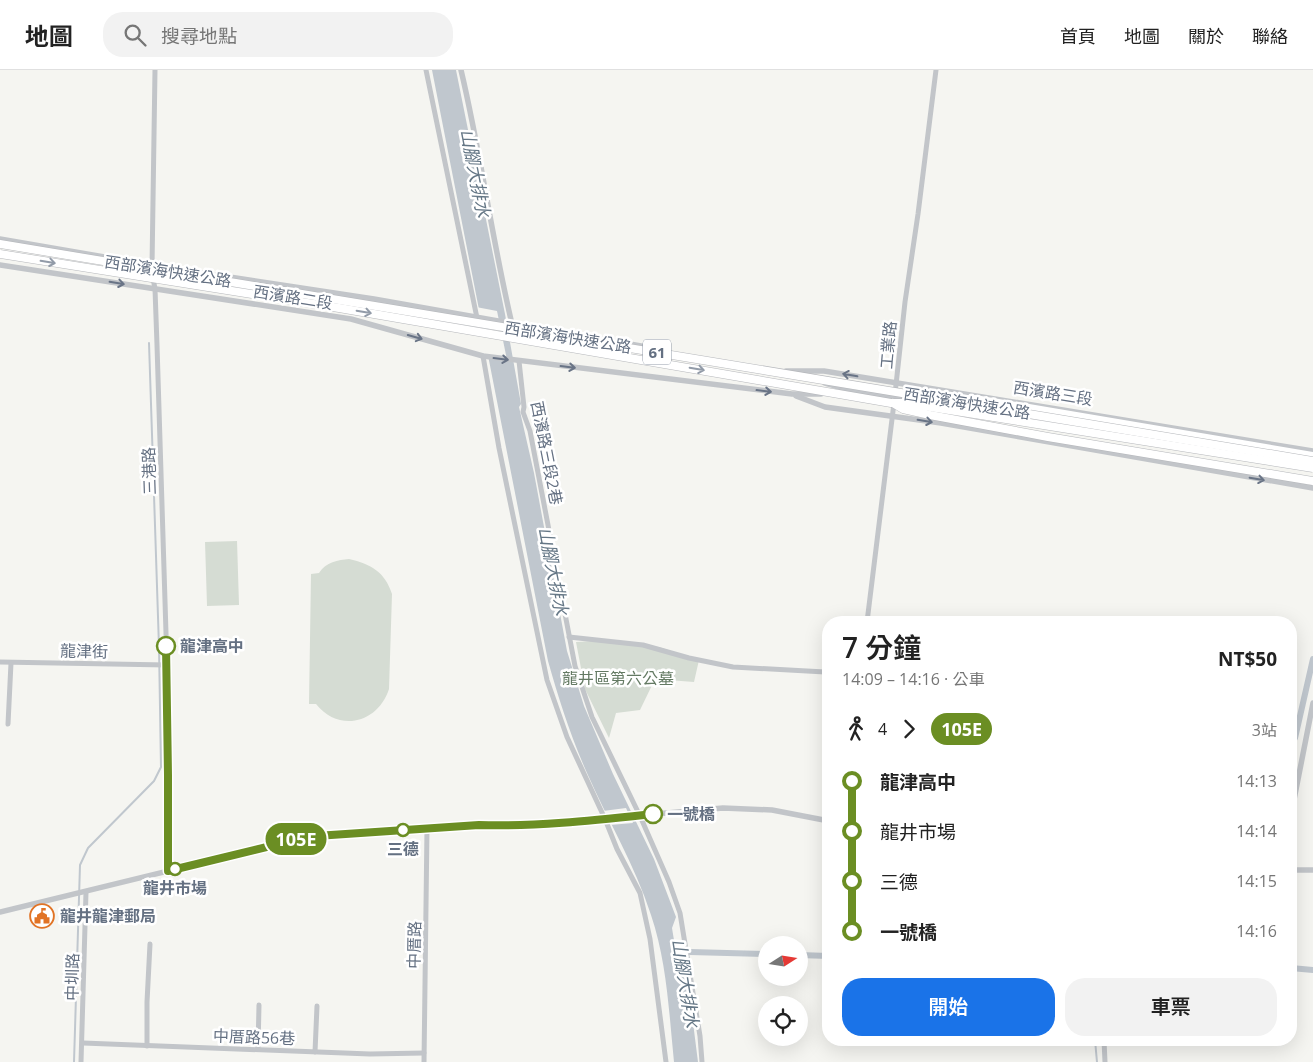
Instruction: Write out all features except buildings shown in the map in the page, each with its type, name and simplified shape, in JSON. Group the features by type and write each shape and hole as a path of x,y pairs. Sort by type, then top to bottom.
{"highway":[{"name":"西部濱海快速公路","path":"0,244 945,400 1313,466"},
{"name":"西部濱海快速公路","path":"0,254 339,308 905,403 1313,466"},
{"path":"945,400 976,399 1313,456"},
{"path":"893,400 903,409 1030,433 1313,481"}],"street":[{"name":"三港路","path":"155,70 153,244 151,265 155,289 167,665 168,871"},
{"path":"426,70 477,318"},
{"path":"461,70 512,324"},
{"name":"工業路","path":"868,616 893,416 893,400 897,383 905,302 936,70"},
{"name":"西濱路二段","path":"0,239 477,318"},
{"name":"西濱路二段","path":"0,264 351,319 483,356 519,361"},
{"name":"西濱路三段","path":"477,318 788,371 860,393 893,400 905,398 1287,465 1313,466"},
{"path":"483,356 499,448 547,680 567,737 617,849 640,892 656,976 666,1062"},
{"name":"西濱路三段","path":"519,361 792,394 860,393"},
{"name":"西濱路三段2巷","path":"519,361 523,412 530,431 575,666 592,717 640,816 680,913 700,1036 702,1062"},
{"name":"西濱路三段","path":"788,371 824,371 1313,451"},
{"name":"西濱路三段","path":"792,394 825,407 893,416 1313,488"},
{"path":"569,637 643,645 689,658 733,667 822,672"},
{"name":"龍津街","path":"0,662 167,665"},
{"path":"8,724 11,663"},
{"path":"1297,784 1313,703"},
{"path":"0,912 304,838 427,828 605,819 723,808 772,810 822,820"},
{"name":"中厝路","path":"424,1062 427,828"},
{"path":"1297,870 1313,870"},
{"name":"中圳路","path":"81,1062 86,892"},
{"path":"147,1046 150,944"},
{"path":"258,1049 259,1005"},
{"path":"316,1052 317,1006"},
{"name":"中厝路56巷","path":"82,1043 370,1054 424,1053"},
{"path":"1104,1046 1105,1062"}],"green space":[{"path":"237,541 239,605 207,606 205,542"},
{"path":"349,559 364,563 376,570 389,586 392,594 389,689 384,701 376,710 357,720 346,721 336,719 325,713 316,704 309,704 311,574 319,573 332,562"},
{"name":"龍井區第六公墓","path":"593,641 659,647 699,660 694,682 655,679 640,710 616,713 609,738 585,689 576,642"}],"water":[{"name":"山腳大排水","path":"432,70 456,70 505,314 521,404 519,407 534,473 567,651 584,706 613,774 654,859 676,917 672,928 679,971 688,983 698,1062 674,1062 664,969 651,915 629,861 581,759 556,690 548,661"}],"pier":[{"path":"476,307 497,311 507,360 486,356"},
{"path":"626,808 633,823 610,825 603,811"}],"waterway":[{"path":"74,1062 80,865 88,848 154,781 161,767 149,343"},
{"path":"1297,729 1313,659"},
{"name":"山腳大排水","path":"690,952 758,954"},
{"path":"808,955 822,956"},
{"path":"1297,969 1313,970"},
{"path":"1096,1046 1097,1062"}],"bus line":[{"name":"105E","path":"166,646 168,871 316,836 605,819 653,814"}],"place":[{"name":"龍津高中","path":"166,646"},
{"name":"一號橋","path":"653,814"},
{"name":"三德","path":"403,830"},
{"name":"龍井市場","path":"175,869"},
{"name":"龍井龍津郵局","path":"42,916"}]}
